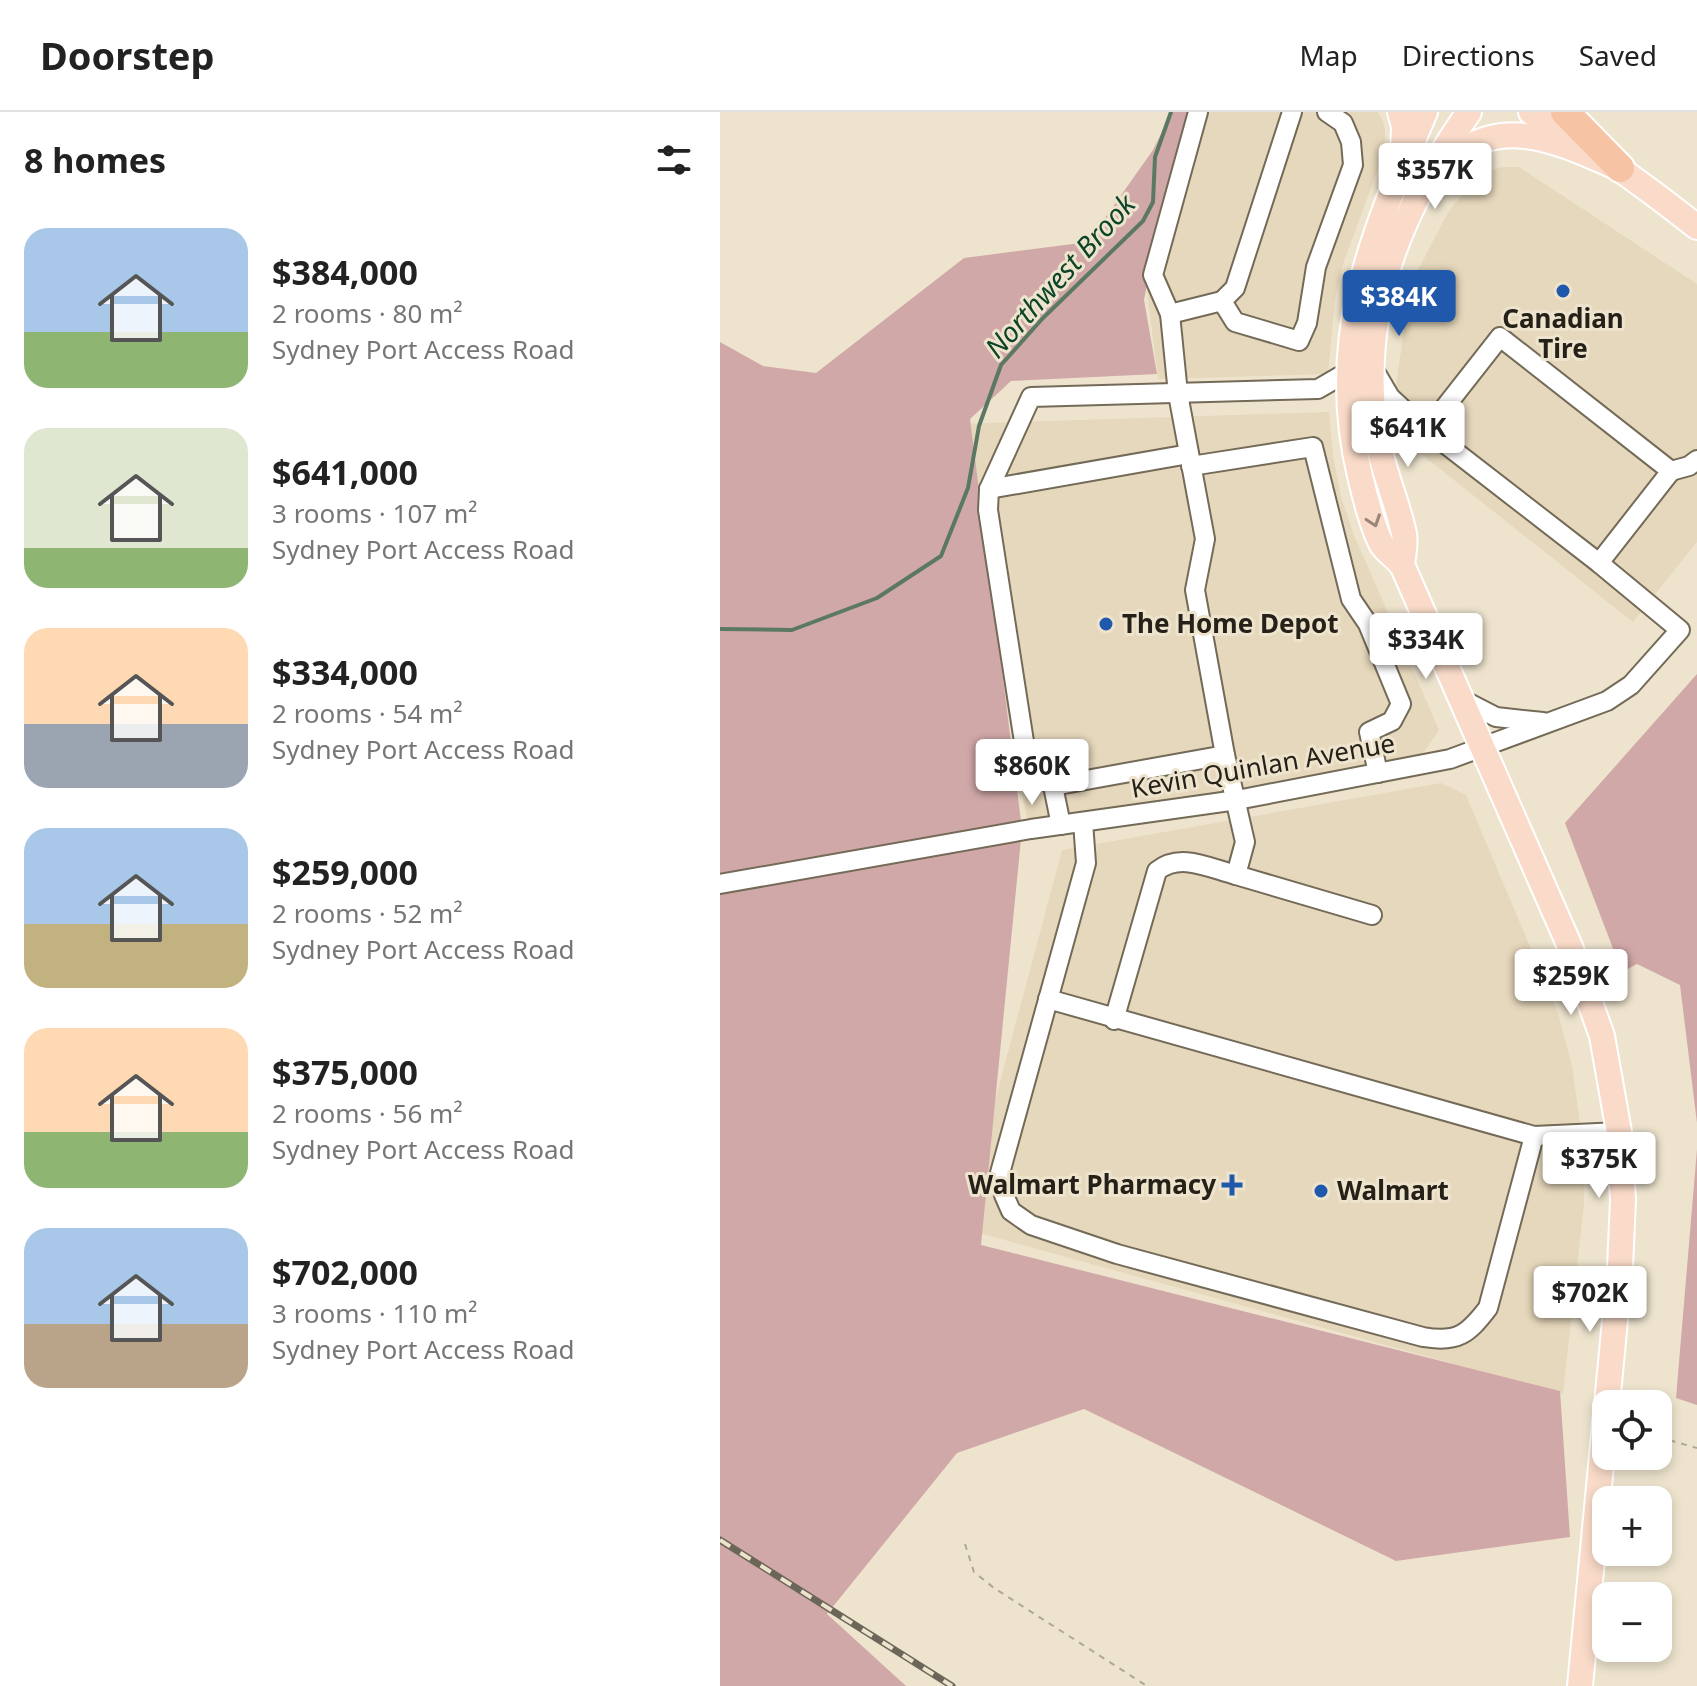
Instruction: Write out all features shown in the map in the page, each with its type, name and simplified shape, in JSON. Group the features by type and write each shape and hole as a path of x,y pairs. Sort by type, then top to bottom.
{"highway":[{"path":"1565,112 1620,168"}],"main road":[{"path":"1398,174 1405,141 1400,112"},
{"path":"1402,565 1405,537 1380,456 1374,412 1352,325 1362,275 1398,174 1425,112"},
{"path":"1380,302 1393,239 1437,112"},
{"path":"1380,302 1393,248 1407,215 1432,167 1469,112"},
{"path":"1531,112 1620,168 1696,226"},
{"path":"1608,1390 1622,1235 1619,1132 1609,1067 1588,991 1402,565 1383,545 1356,458 1349,404 1394,257 1416,212 1443,169 1466,146 1496,134 1532,135 1620,168"},
{"path":"1580,1686 1601,1470"}],"street":[{"path":"1198,112 1153,275 1170,314 1178,394 1205,539 1195,590 1225,755 1245,842 1236,875"},
{"path":"1170,314 1222,301 1235,288 1292,112"},
{"path":"1222,301 1235,322 1299,341 1307,323 1316,267 1353,165 1351,142 1343,123 1327,112"},
{"path":"1422,426 1500,337 1671,471"},
{"path":"1061,825 1053,786 1027,761 988,510 989,489 1031,397 1318,389 1361,369 1422,426 1599,563 1671,471 1689,466 1697,460"},
{"path":"1318,389 1349,404"},
{"path":"1380,456 1395,428 1406,423 1422,426"},
{"path":"989,489 1190,460 1313,447 1351,599 1368,624 1401,704 1392,721 1369,732 1378,773"},
{"name":"Kevin Quinlan Avenue","path":"720,884 1061,825 1237,800 1450,759 1482,748 1607,701 1631,685 1680,630 1599,563"},
{"path":"1461,699 1496,717 1550,722"},
{"path":"1053,786 1225,755"},
{"path":"1083,822 1086,863 1000,1173 1011,1211 1031,1225 1117,1254 1423,1337 1439,1340 1457,1338 1473,1328 1488,1308 1534,1136"},
{"path":"1114,1020 1157,871 1168,862 1183,861 1372,915"},
{"path":"1048,999 1534,1136 1619,1132"}],"path":[{"path":"1672,1441 1697,1448"},
{"path":"965,1544 974,1572 994,1588 1147,1686"}],"shaded area":[{"path":"1172,112 1192,112 1163,203 1144,300 1157,374 1011,381 970,419 1022,829 981,1245 1560,1391 1570,1537 1396,1561 1084,1409 957,1453 827,1614 906,1686 720,1686 720,342 763,366 816,373 964,258 1088,242 1153,150"},
{"path":"1188,112 1378,112 1382,119 1385,150 1343,264 1335,299 1328,374 1158,379 1145,276 1160,204"},
{"path":"1519,167 1697,284 1697,542 1633,622 1401,438 1396,386 1408,301 1417,272 1447,214 1465,191 1489,171"},
{"path":"1329,412 1341,496 1354,535 1439,730 1419,759 1028,824 955,424"},
{"path":"1697,674 1697,1123 1680,985 1637,964 1622,972 1565,823"},
{"path":"1441,783 1466,795 1558,1013 1572,1066 1585,1160 1584,1204 1563,1394 961,1228 1062,850"},
{"path":"1697,1149 1697,1405 1676,1398"}],"waterway":[{"name":"Northwest Brook","path":"720,629 792,630 877,598 941,556 968,488 979,426 1001,365 1042,319 1143,221 1153,202 1155,157 1171,112"}],"railway":[{"path":"720,1540 952,1686"}],"place":[{"name":"Canadian Tire","path":"1563,291"},
{"name":"The Home Depot","path":"1106,624"},
{"name":"Walmart Pharmacy","path":"1232,1185"},
{"name":"Walmart","path":"1321,1191"}]}
